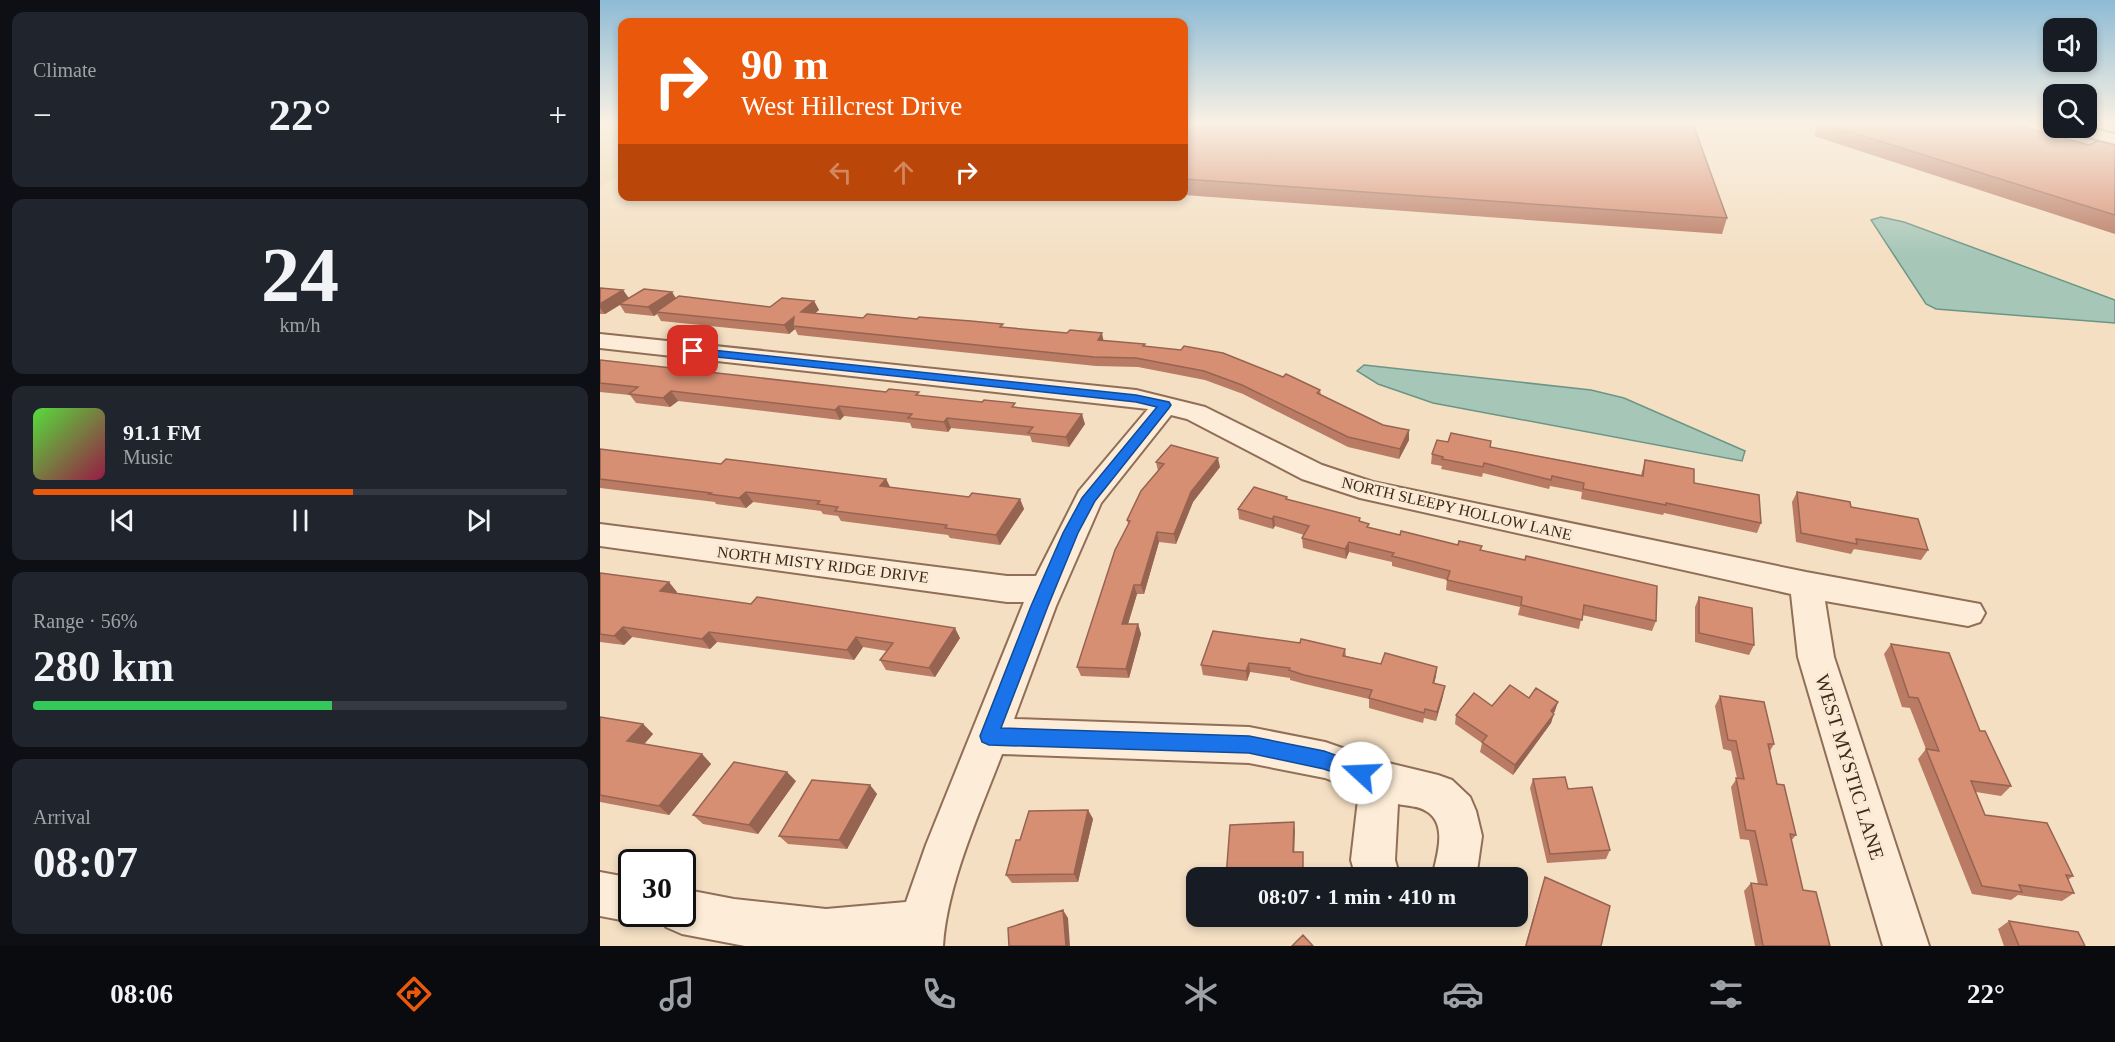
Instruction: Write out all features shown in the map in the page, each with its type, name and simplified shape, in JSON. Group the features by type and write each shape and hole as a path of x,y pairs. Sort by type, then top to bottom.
{"street":[{"name":"NORTH SLEEPY HOLLOW LANE","path":"600,341 1136,398 1196,413 1222,424 1312,472 1370,491 1806,585 1968,613"},
{"path":"696,914 734,922 826,932 921,934 947,845 1071,533 1089,498 1165,405"},
{"name":"NORTH MISTY RIDGE DRIVE","path":"600,535 1007,589 1047,589"},
{"name":"WEST MYSTIC LANE","path":"1806,585 1816,657 1906,946"},
{"path":"989,736 1249,745 1324,760 1380,780 1438,794 1455,811 1461,836 1456,867"},
{"path":"1375,867 1373,860 1380,780"},
{"path":"600,894 618,897"}],"shaded area":[{"path":"600,168 618,168 618,177 600,186"},
{"path":"1881,217 1904,222 2115,300 2115,323 1936,309 1926,304 1871,220"},
{"path":"1364,365 1591,390 1624,398 1745,451 1742,461 1433,403 1378,384 1357,371"}],"building":[{"path":"1188,168 1709,168 1727,218 1188,179"},
{"path":"1966,168 2115,168 2115,215"},
{"path":"600,288 623,290 600,304"},
{"path":"644,289 672,292 648,307 619,304"},
{"path":"679,296 770,307 782,298 814,301 801,312 863,318 867,314 917,319 919,317 1003,324 1000,327 1067,333 1070,330 1102,333 1098,340 1181,350 1184,346 1223,353 1283,377 1286,374 1320,390 1317,393 1383,425 1409,430 1400,449 1348,437 1242,385 1204,371 1136,358 1094,357 793,326 794,317 784,325 656,312"},
{"path":"600,360 886,392 889,389 919,392 916,395 1015,403 1012,407 1082,414 1066,437 1028,433 1033,427 947,418 944,422 908,418 912,414 839,406 835,410 671,391 663,398 629,394 638,387 600,383"},
{"path":"1451,433 1491,441 1490,447 1643,476 1645,460 1694,469 1694,483 1759,495 1761,523 1666,503 1666,505 1583,489 1584,483 1552,476 1551,480 1484,463 1483,467 1442,459 1443,457 1432,454 1437,440 1448,442"},
{"path":"1171,445 1218,458 1191,492 1174,534 1157,532 1141,585 1134,585 1122,624 1138,624 1126,669 1077,667 1115,550 1130,521 1127,520 1141,491 1164,464 1156,462"},
{"path":"600,449 721,464 726,459 886,479 880,486 969,497 972,493 1020,499 996,535 945,528 947,525 835,511 838,507 817,504 820,501 746,492 739,498 600,479"},
{"path":"1254,487 1287,497 1286,499 1360,518 1359,521 1369,524 1367,527 1400,535 1401,531 1458,545 1459,541 1482,546 1480,550 1525,560 1526,556 1657,586 1656,621 1584,605 1582,620 1521,605 1522,597 1447,580 1450,571 1392,556 1394,553 1349,542 1345,549 1302,538 1309,526 1274,516 1272,519 1238,509"},
{"path":"1797,492 1850,502 1851,507 1918,519 1928,550 1856,539 1857,544 1801,533"},
{"path":"600,573 669,582 660,591 751,604 757,597 955,628 929,668 880,660 893,643 856,637 847,650 709,632 702,639 623,627 614,636 600,634"},
{"path":"1699,597 1752,608 1754,645 1699,633"},
{"path":"1213,631 1300,643 1301,639 1345,649 1343,656 1381,664 1385,653 1437,667 1433,683 1445,686 1437,712 1425,709 1424,713 1369,698 1372,690 1304,675 1289,670 1290,668 1249,663 1246,671 1201,665"},
{"path":"1891,644 1949,653 1980,731 1985,731 2011,786 1971,781 1985,815 2047,823 2073,876 2066,875 2074,893 2019,885 2022,892 1982,886 1926,749 1939,751 1918,698 1909,697"},
{"path":"1510,685 1529,698 1536,688 1558,702 1551,711 1554,714 1515,765 1482,742 1487,736 1456,715 1474,693 1492,706"},
{"path":"1720,696 1764,702 1774,744 1768,744 1777,784 1784,785 1796,835 1790,834 1803,890 1816,892 1830,946 1763,946 1751,883 1767,885 1755,831 1746,830 1736,778 1744,779 1736,741 1728,740"},
{"path":"600,717 643,724 627,741 702,754 659,806 600,795"},
{"path":"734,762 787,772 749,825 693,815"},
{"path":"1565,777 1568,789 1592,787 1610,850 1550,854 1533,779"},
{"path":"812,780 870,785 839,840 779,836"},
{"path":"1088,810 1074,874 1006,875 1016,840 1020,840 1029,811"},
{"path":"1294,822 1293,852 1303,852 1303,867 1227,867 1230,825"},
{"path":"1545,877 1610,906 1601,946 1526,946"},
{"path":"1063,910 1066,946 1009,946 1008,928"},
{"path":"2009,921 2078,932 2085,946 2019,946"},
{"path":"1303,935 1313,946 1292,946"}],"route":[{"path":"693,351 1136,398 1165,405 1089,498 1071,533 1040,606 989,736 1249,745 1324,760 1361,773"}]}
